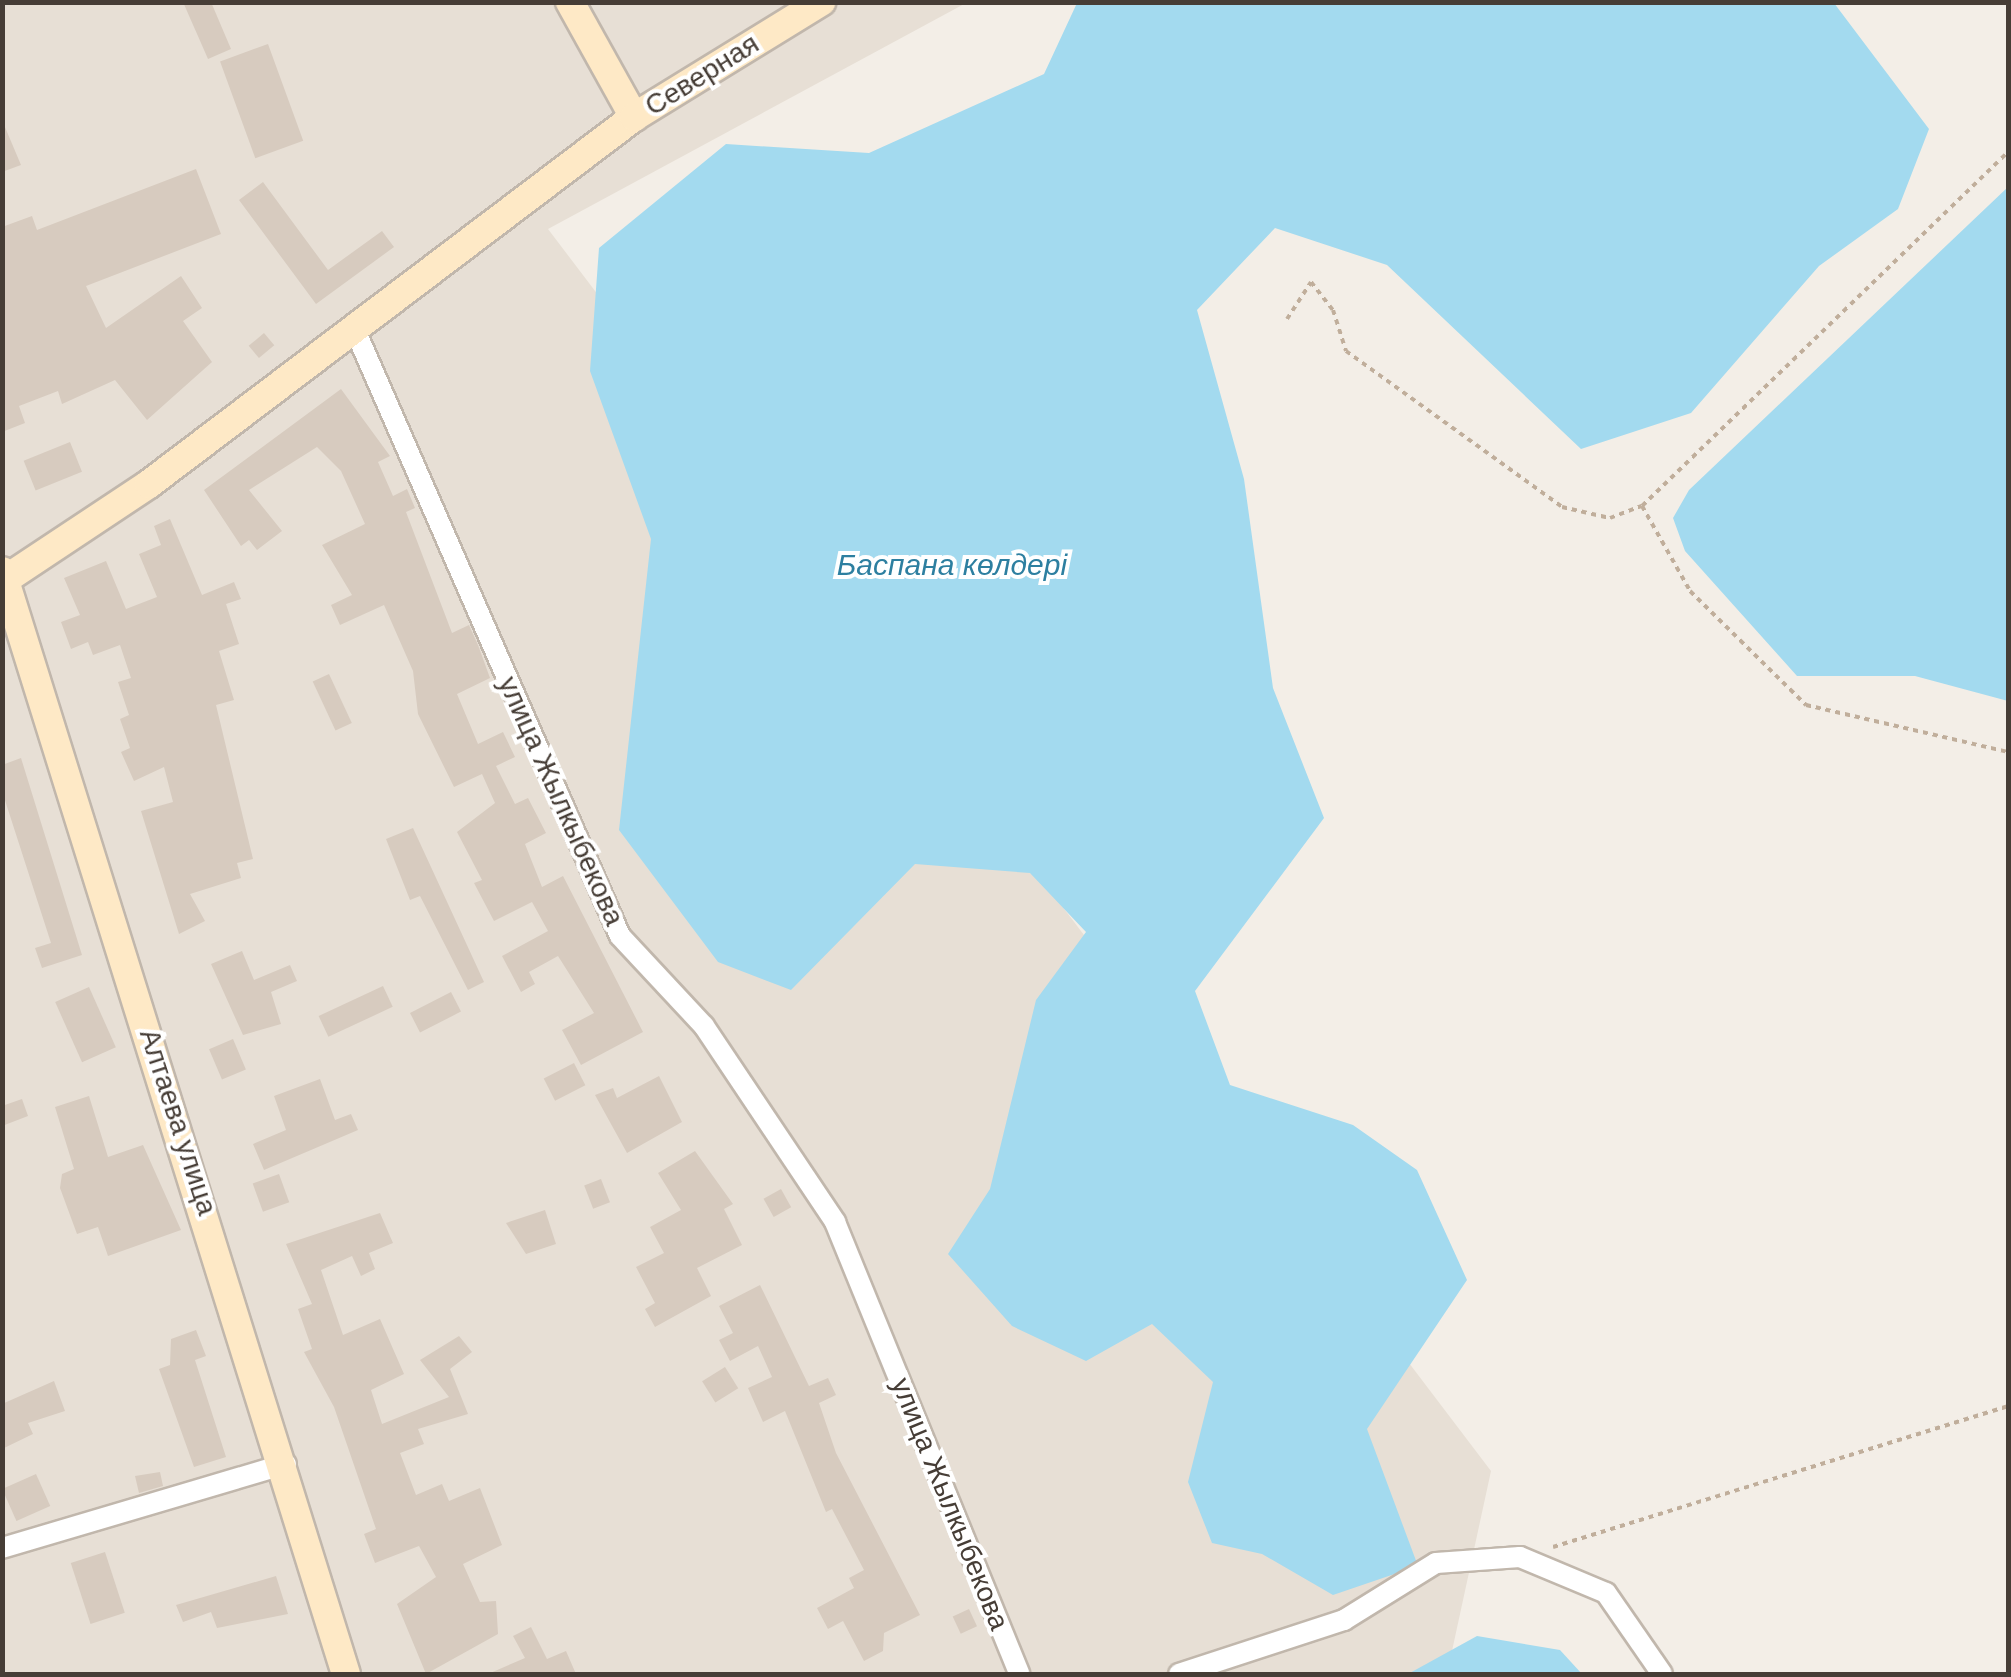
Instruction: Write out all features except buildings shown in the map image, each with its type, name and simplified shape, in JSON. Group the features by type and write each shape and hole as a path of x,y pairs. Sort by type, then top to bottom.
{"street":[{"path":"570,2 634,117"},
{"name":"Северная","path":"4,575 355,330 634,117 821,2"},
{"name":"улица Жылкыбекова","path":"355,330 620,936 704,1026 835,1222 1019,1674"},
{"name":"Алтаева улица","path":"4,575 286,1464 346,1674"},
{"path":"4,1544 286,1464"},
{"path":"1179,1674 1344,1620 1436,1563 1520,1557 1606,1592 1662,1674"}],"path":[{"path":"1287,319 1311,282 1346,350 1562,507 1610,518 1642,506 2008,152"},
{"path":"1642,506 1690,592 1806,705 2008,752"},
{"path":"1520,1557 2008,1406"}],"shaded area":[{"path":"3,3 966,3 548,229 1491,1471 1447,1674 3,1674"}],"water":[{"name":"Баспана көлдері","path":"1077,3 1834,3 1929,129 1898,209 1819,266 1691,413 1581,449 1387,265 1275,228 1197,310 1244,479 1273,688 1324,818 1195,991 1230,1085 1353,1125 1417,1170 1467,1280 1367,1429 1418,1566 1333,1595 1262,1554 1212,1543 1188,1482 1213,1382 1152,1324 1086,1361 1012,1326 948,1254 990,1189 1036,1000 1086,932 1030,873 915,864 791,990 718,962 619,830 651,539 590,371 599,248 726,144 869,153 1044,74"},
{"path":"2008,187 2008,701 1915,676 1797,676 1685,551 1673,518 1689,490"},
{"path":"1477,1636 1560,1650 1582,1674 1408,1674"}]}
